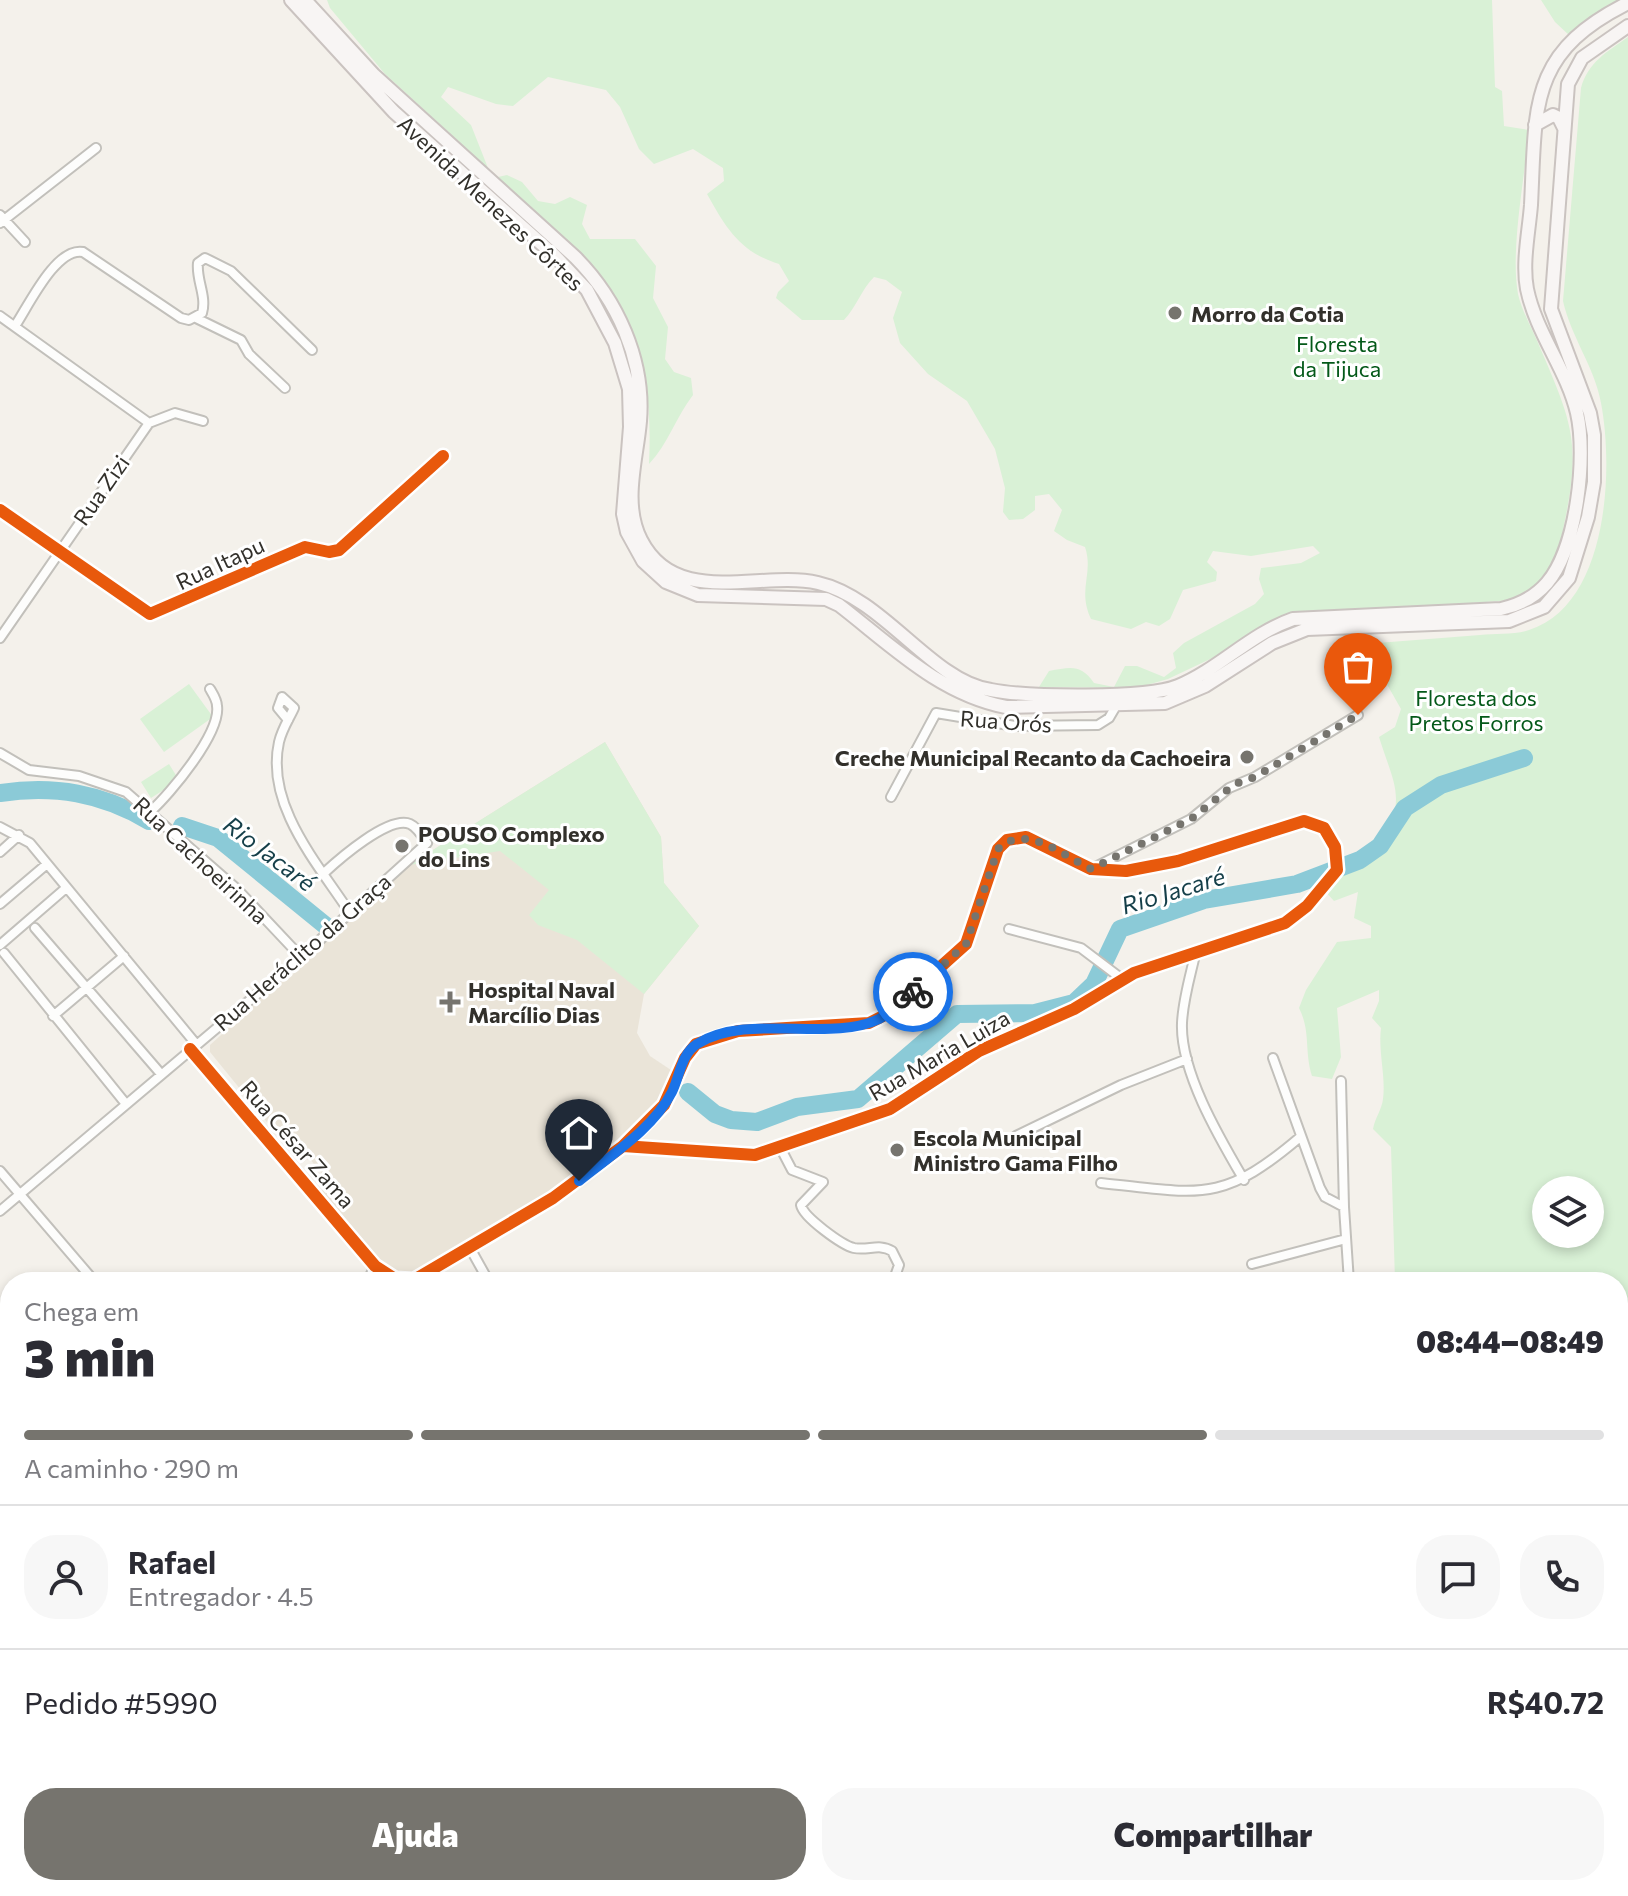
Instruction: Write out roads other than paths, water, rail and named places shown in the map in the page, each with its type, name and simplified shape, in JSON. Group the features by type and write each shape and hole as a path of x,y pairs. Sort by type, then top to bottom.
{"main road":[{"name":"Avenida Menezes Côrtes","path":"291,0 394,112 555,256 587,290 623,363 630,427 623,514 634,548 653,572 698,595 826,599 839,605 942,685 980,702 1006,707 1165,703 1185,697 1272,643 1307,629 1509,621 1532,614 1554,599 1576,561 1588,517 1596,459 1590,413 1551,309 1568,84 1574,71 1597,46 1628,26"},
{"name":"Avenida Menezes Côrtes","path":"305,0 374,75 575,257 600,285 626,335 637,372 640,419 631,495 641,540 657,561 679,576 697,581 798,581 827,585 858,602 950,673 990,690 1135,693 1167,690 1197,676 1268,629 1293,619 1480,611 1513,606 1531,597 1549,581 1562,557 1574,508 1581,454 1571,393 1527,289 1535,125 1544,79 1557,55 1572,40 1628,3"},
{"path":"1535,125 1553,115 1559,118 1564,128"},
{"path":"1529,230 1540,246 1547,245 1557,235"}],"street":[{"path":"25,242 1,219 96,148"},
{"path":"15,326 60,258 74,250 83,252 181,318 196,318 241,340 249,354 285,388"},
{"path":"196,318 205,304 197,269 198,263 205,258 231,271 312,350"},
{"path":"0,316 149,423 175,413 203,421"},
{"name":"Rua Zizi","path":"0,638 149,423"},
{"name":"Rua Itapu","path":"59,551 150,614 305,547 329,552 339,550 443,456"},
{"path":"0,510 59,551"},
{"path":"151,811 180,784 214,724 217,706 210,689"},
{"name":"Rua Orós","path":"891,797 936,713 1015,726 1098,725 1109,718 1116,706"},
{"path":"428,1272 579,1181 623,1146 664,1105 685,1058 696,1044 738,1031 869,1023 901,1003 966,944 998,849 1007,840 1026,837 1091,869 1191,819 1235,784 1255,777 1358,715"},
{"path":"288,720 278,743 276,764 280,784 294,827 350,913"},
{"name":"Rua Cachoeirinha","path":"0,753 29,770 106,783 126,792 237,889 301,957"},
{"name":"Rua Maria Luiza","path":"623,1146 755,1155 781,1149 890,1109 979,1051 1074,1009 1122,979 1285,923 1307,906 1337,870 1336,856 1324,828 1304,821 1148,869 1091,869"},
{"name":"Rua Heráclito da Graça","path":"0,1211 301,957 423,850 425,840 406,823 362,841 324,873"},
{"path":"0,827 19,835 0,852"},
{"name":"Rua César Zama","path":"19,835 124,956 193,1046 375,1266"},
{"path":"0,904 47,864"},
{"path":"66,888 2,949 126,1104"},
{"path":"35,928 161,1074"},
{"path":"1009,929 1063,941 1096,957 1122,979"},
{"path":"1195,955 1182,1025 1187,1059 1211,1121 1244,1180"},
{"path":"53,1016 124,956"},
{"path":"1273,1058 1299,1138 1325,1197 1344,1207"},
{"path":"1016,1136 1121,1085 1187,1059"},
{"path":"1341,1081 1348,1272"},
{"path":"1101,1183 1187,1192 1214,1190 1244,1180 1299,1138"},
{"path":"781,1149 792,1170 823,1182 801,1205 805,1215 852,1248 878,1246 892,1251 899,1265 897,1272"},
{"path":"0,1171 86,1272"},
{"path":"1252,1264 1346,1239"},
{"path":"470,1248 483,1272"},
{"path":"372,1272 375,1266 384,1272"}],"waterway":[{"name":"Rio Jacaré","path":"688,1092 715,1114 731,1120 757,1122 797,1107 858,1099 957,1014 1035,1013 1074,1003 1094,984 1120,929 1204,900 1297,884 1360,860 1380,846 1405,808 1441,785 1524,758"},
{"name":"Rio Jacaré","path":"0,793 39,790 77,794 113,804 149,821"},
{"name":"Rio Jacaré","path":"182,826 218,838 326,926"}],"place":[{"name":"Morro da Cotia","path":"1175,313"},
{"name":"Creche Municipal Recanto da Cachoeira","path":"1247,757"},
{"name":"POUSO Complexo do Lins","path":"402,846"},
{"name":"Hospital Naval Marcílio Dias","path":"450,1002"},
{"name":"Escola Municipal Ministro Gama Filho","path":"897,1150"}],"park label":[{"name":"Floresta da Tijuca","path":"1337,356"},
{"name":"Floresta dos Pretos Forros","path":"1476,710"}]}
